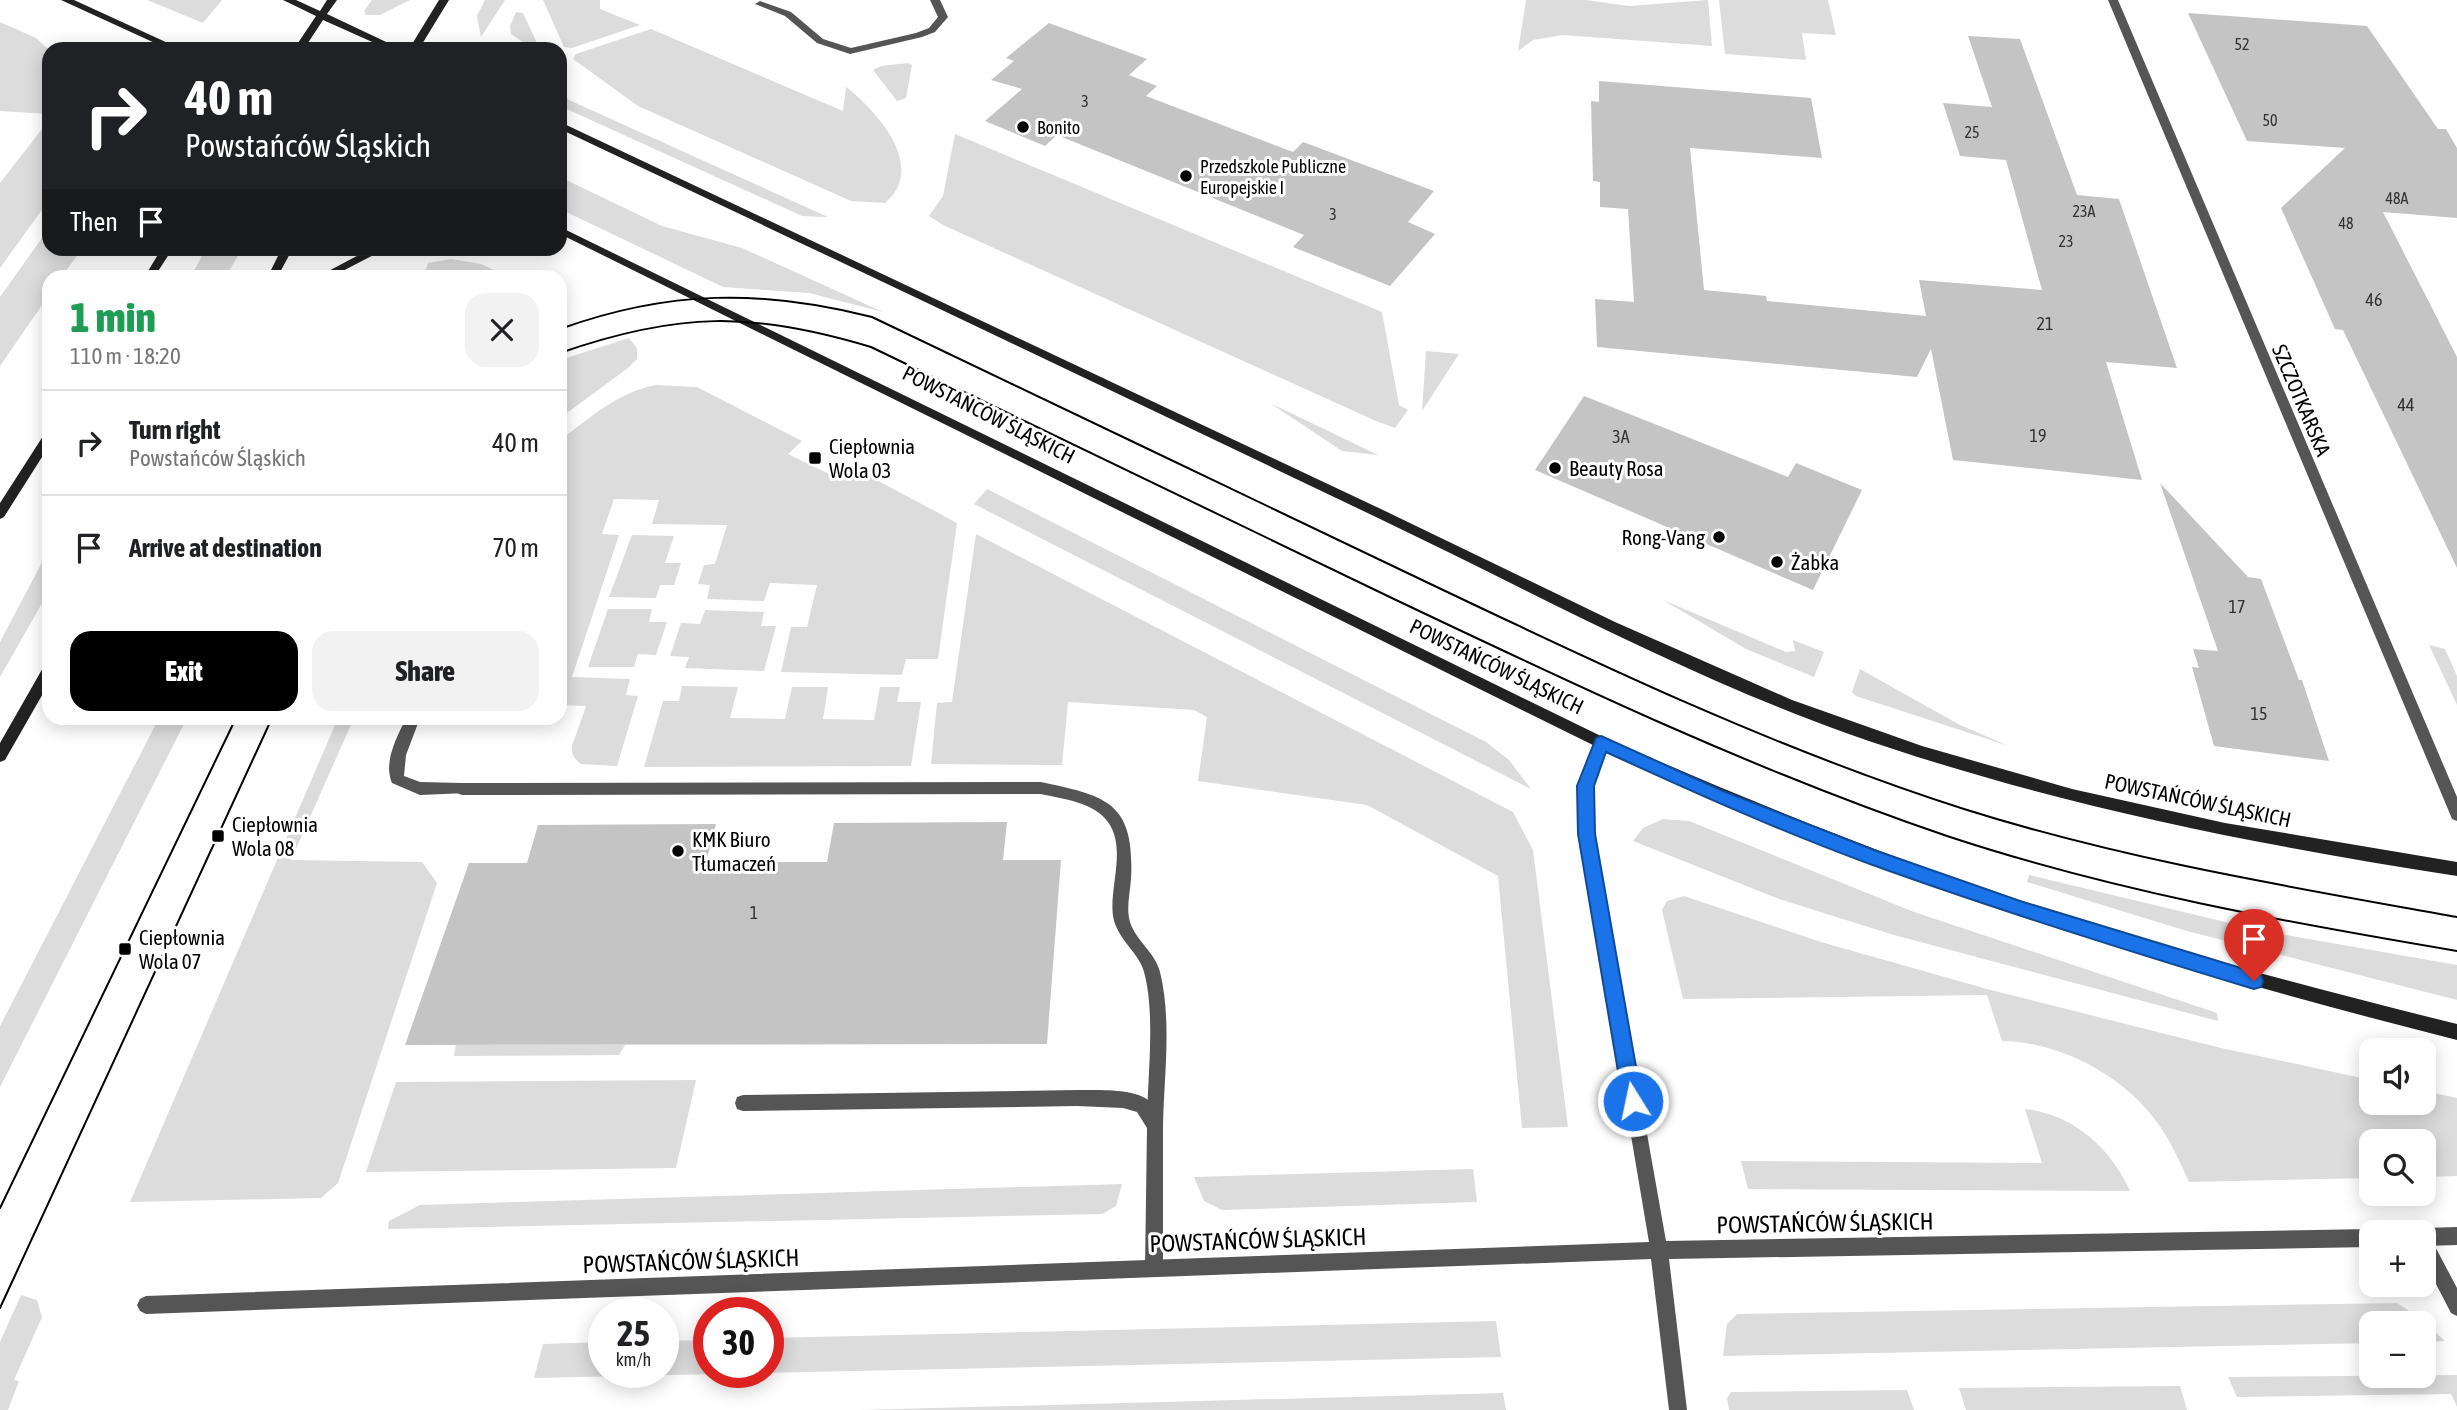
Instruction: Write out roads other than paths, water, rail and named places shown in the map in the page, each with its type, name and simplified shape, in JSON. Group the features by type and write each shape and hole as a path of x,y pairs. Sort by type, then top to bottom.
{"main road":[{"path":"66,0 160,42"},
{"path":"288,0 381,42"},
{"path":"304,42 332,0"},
{"path":"418,42 444,0"},
{"name":"POWSTAŃCÓW ŚLĄSKICH","path":"567,128 868,269 1690,664 1828,720 2055,793 2316,849 2457,869"},
{"name":"POWSTAŃCÓW ŚLĄSKICH","path":"567,233 1601,743 1804,831 2020,909 2254,981 2457,1032"},
{"path":"337,270 366,256"},
{"path":"0,514 42,447"},
{"path":"0,756 42,682"}],"street":[{"path":"760,4 788,14 820,41 850,51 932,30 943,18 935,0"},
{"name":"SZCZOTKARSKA","path":"2113,0 2457,814"},
{"path":"410,725 395,767 397,779 407,787 1041,788 1094,799 1121,828 1125,847 1121,918 1127,939 1151,968 1155,1002 1154,1268"},
{"path":"1601,743 1586,786 1587,834 1659,1250 1678,1410"},
{"path":"743,1103 1123,1100 1142,1105 1155,1126"},
{"path":"2436,1237 2457,1236"},
{"name":"POWSTAŃCÓW ŚLĄSKICH","path":"146,1305 1659,1250 2359,1238"},
{"path":"2436,1266 2457,1307"}],"tram line":[{"path":"567,327 639,307 715,298 792,302 872,317 1554,642 1688,703 1825,760 1964,809 2086,843 2209,871 2457,917"},
{"path":"567,351 641,330 715,321 789,327 871,347 1532,664 1737,756 1876,811 2010,856 2136,889 2328,929 2457,951"},
{"path":"0,1208 233,725"},
{"path":"0,1308 269,725"}],"place":[{"name":"Bonito","path":"1023,127"},
{"name":"Przedszkole Publiczne Europejskie I","path":"1186,176"},
{"name":"Ciepłownia Wola 03","path":"815,458"},
{"name":"Beauty Rosa","path":"1555,468"},
{"name":"Rong-Vang","path":"1719,537"},
{"name":"Żabka","path":"1777,562"},
{"name":"Ciepłownia Wola 08","path":"218,836"},
{"name":"KMK Biuro Tłumaczeń","path":"678,851"},
{"name":"Ciepłownia Wola 07","path":"125,949"}]}
